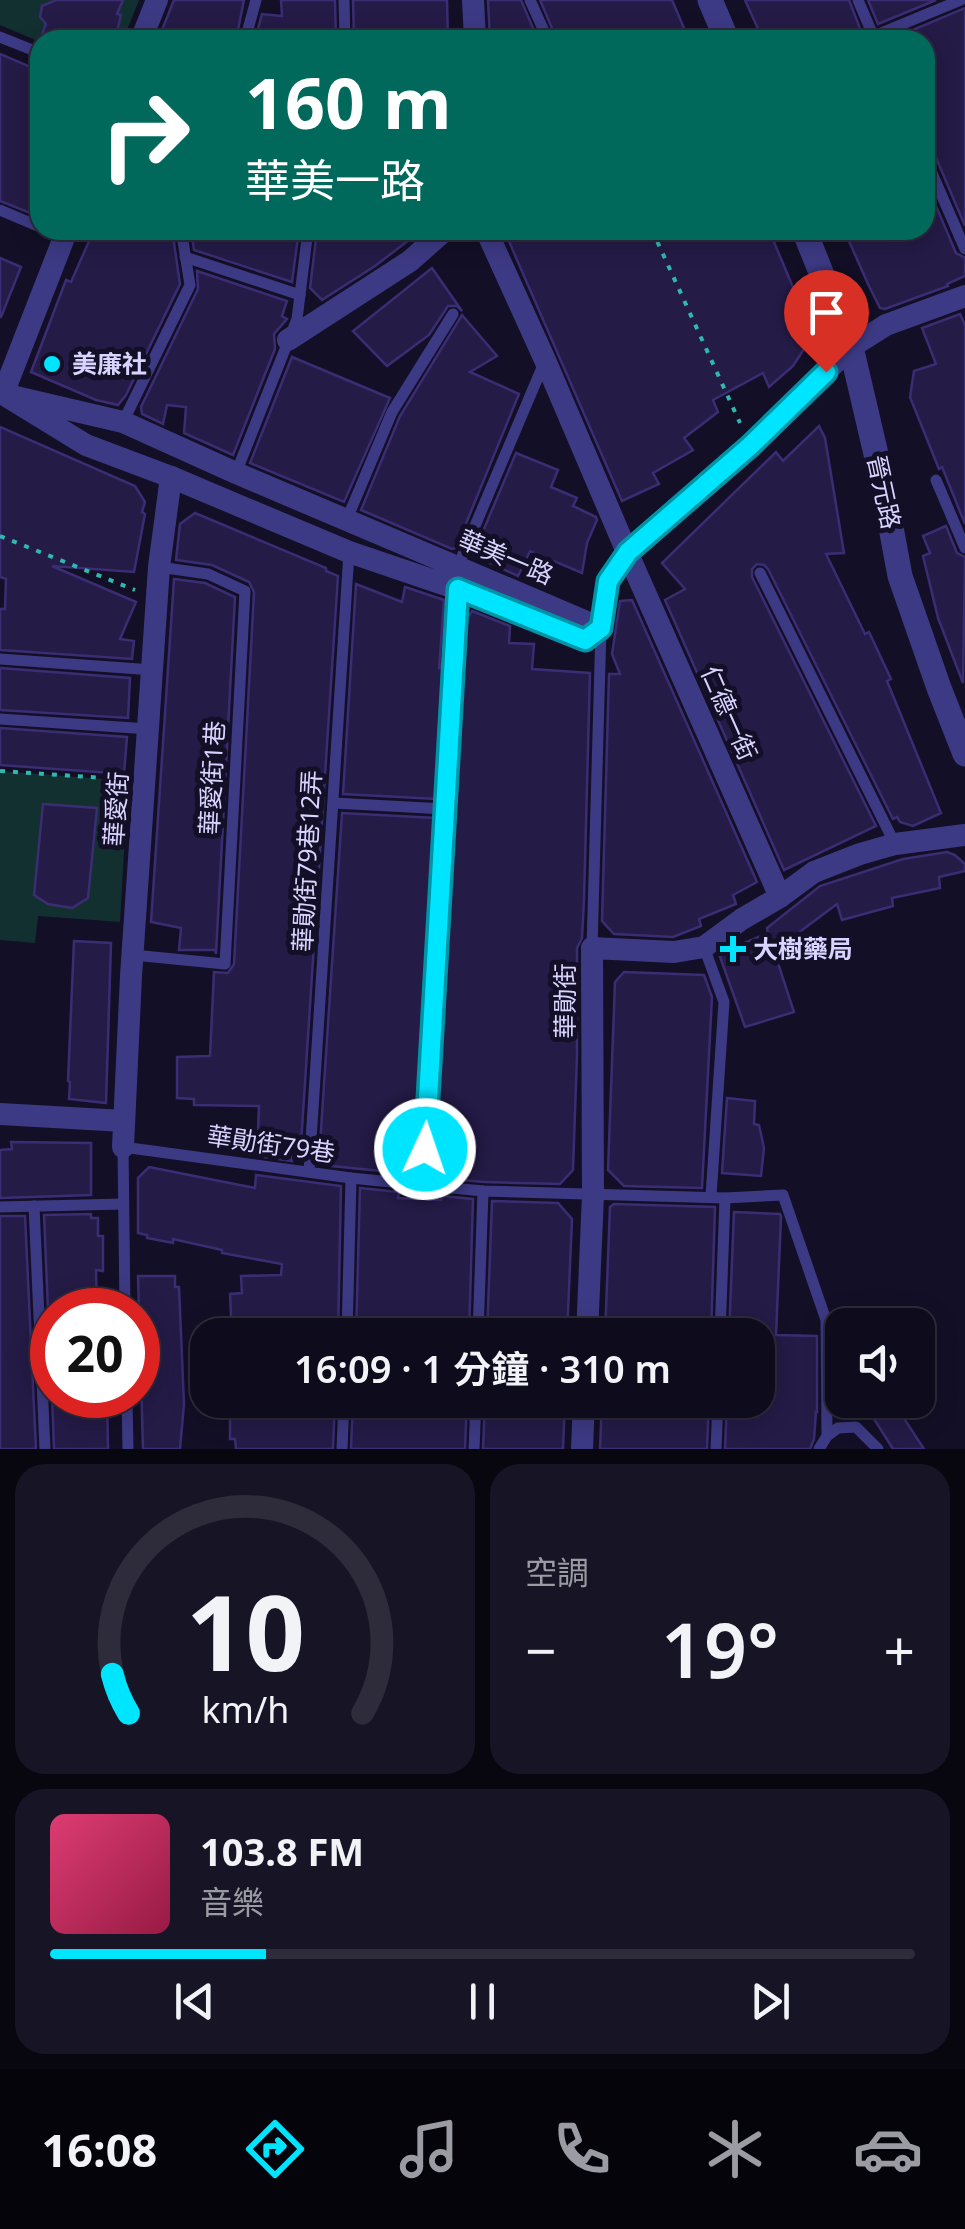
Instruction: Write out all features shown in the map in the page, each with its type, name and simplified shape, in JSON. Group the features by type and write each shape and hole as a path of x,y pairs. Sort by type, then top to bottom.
{"street":[{"path":"145,30 157,0"},
{"path":"474,0 475,30"},
{"path":"710,0 723,30"},
{"path":"2,393 57,240"},
{"path":"288,340 410,261 434,240"},
{"name":"仁德一街","path":"491,240 780,897"},
{"name":"晉元路","path":"808,240 851,347 900,576 965,754"},
{"path":"601,628 608,581 628,552 750,446 851,347 886,326 965,296"},
{"name":"華美一路","path":"2,393 123,422 346,519 585,640 601,628"},
{"name":"華美一路","path":"2,393 86,445 349,552 458,578"},
{"name":"華愛街","path":"123,1147 159,567 170,477"},
{"path":"704,947 814,872 895,844 965,836"},
{"name":"華勛街","path":"587,1318 593,1195 592,948 674,952 704,947"},
{"path":"0,1114 124,1121"},
{"path":"582,1449 583,1418"}],"lane":[{"path":"248,30 256,0"},
{"path":"344,0 345,30"},
{"path":"530,0 544,30"},
{"path":"858,0 868,30"},
{"path":"892,30 961,0"},
{"path":"0,37 30,49"},
{"path":"935,179 965,249"},
{"path":"0,210 30,223"},
{"path":"123,422 190,285 183,240"},
{"path":"236,473 297,319 307,240"},
{"path":"186,257 300,295"},
{"path":"346,519 392,412 453,314"},
{"path":"423,1186 458,578 546,360"},
{"path":"936,480 965,548"},
{"name":"華勛街79巷12弄","path":"309,1171 349,552"},
{"name":"華愛街1巷","path":"132,955 225,964 244,591 208,574 159,567"},
{"path":"760,573 895,844"},
{"path":"592,948 601,628"},
{"path":"0,659 153,670"},
{"path":"0,718 149,730"},
{"path":"334,803 445,809"},
{"path":"704,947 724,1002 710,1196"},
{"path":"123,1147 126,1288"},
{"name":"華勛街79巷","path":"123,1147 351,1178 484,1191 725,1198 783,1195 826,1320 827,1436"},
{"path":"347,1318 351,1178"},
{"path":"479,1318 484,1191"},
{"path":"721,1318 725,1198"},
{"path":"0,1207 124,1204"},
{"path":"34,1206 45,1449"},
{"path":"127,1418 128,1449"},
{"path":"342,1449 343,1418"},
{"path":"474,1449 475,1418"},
{"path":"716,1449 717,1418"},
{"path":"819,1449 838,1428 856,1428 878,1449"}],"path":[{"path":"657,240 750,446"},
{"path":"0,536 158,599"},
{"path":"0,771 145,781"}],"green space":[{"path":"0,0 139,0 127,30 30,30 30,38 0,25"},
{"path":"0,771 128,781 120,922 38,916 35,943 0,940"}],"building":[{"path":"56,0 123,0 117,14 121,15 117,30 44,30 42,6"},
{"path":"174,0 244,0 238,30 162,30"},
{"path":"281,0 335,0 336,30 258,30 262,14 282,16"},
{"path":"353,0 447,0 448,30 354,30"},
{"path":"488,0 521,0 534,30 490,30"},
{"path":"540,0 672,0 685,30 553,30"},
{"path":"745,0 849,0 861,30 758,30"},
{"path":"868,0 936,0 878,24"},
{"path":"965,8 965,226 935,155 935,30 913,30"},
{"path":"0,54 30,67 30,213 0,201"},
{"path":"935,204 956,253 965,258 965,276 885,309 880,308 848,240 935,240"},
{"path":"90,240 174,240 180,284 118,405 96,400 31,372 66,280 71,282"},
{"path":"193,240 298,240 292,282 194,250"},
{"path":"316,240 409,240 322,300 310,288"},
{"path":"508,240 773,240 810,328 806,346 793,366 769,387 763,373 713,400 718,412 684,438 693,450 653,473 659,484 622,501"},
{"path":"0,258 21,267 1,317 0,317"},
{"path":"432,268 462,311 457,306 448,306 429,335 387,366 353,331"},
{"path":"197,271 287,301 282,316 287,319 274,334 275,349 233,455 184,433 186,407 167,405 163,424 142,414 141,407 198,289"},
{"path":"960,314 965,325 965,524 910,397 914,371 936,364 922,328"},
{"path":"462,315 497,356 470,372 519,394 456,548 452,549 361,510 400,416"},
{"path":"292,357 390,398 344,502 250,463"},
{"path":"819,426 825,438 844,553 826,554 891,679 887,681 941,813 913,826 897,817 893,819 768,569 757,564 752,577 876,826 784,870 665,600 685,589 662,563 776,452 783,461"},
{"path":"0,427 135,486 145,502 134,572 52,566 136,602 120,639 134,641 132,659 0,650 0,609 5,609 6,579 0,577"},
{"path":"516,453 558,470 551,487 577,498 573,506 596,517 582,573 530,551 518,576 473,555"},
{"path":"195,513 338,576 301,1144 293,1144 292,1161 257,1156 259,1106 194,1105 194,1099 177,1098 177,1057 210,1056 214,972 228,973 234,964 254,592 249,582 212,565 176,560 180,524"},
{"path":"946,526 957,553 965,557 963,683 938,618 923,556 930,553 923,536"},
{"path":"174,579 205,583 235,597 216,954 215,950 179,950 181,928 151,922"},
{"path":"356,584 402,602 405,587 444,600 439,669 445,659 436,799 343,794"},
{"path":"632,600 757,882 733,895 736,904 699,919 701,926 673,937 614,934 602,921 609,674 620,674 612,654 620,601"},
{"path":"472,611 510,626 509,643 534,644 532,669 590,673 584,900 582,938 577,948 573,1170 560,1184 442,1178 443,1160 434,1160 466,621"},
{"path":"0,668 130,678 128,718 0,710"},
{"path":"0,728 127,737 124,774 0,765"},
{"path":"43,804 97,808 88,898 72,908 48,904 34,895"},
{"path":"342,813 435,818 415,1160 402,1160 400,1173 332,1166 332,1146 320,1145"},
{"path":"947,852 965,864 965,871 939,877 940,888 892,898 893,906 842,920 837,904 774,951 794,1012 745,1027 719,954 768,933 767,928 820,886 903,859"},
{"path":"74,941 111,943 106,1103 69,1099"},
{"path":"624,972 704,975 712,997 702,1188 624,1186 608,1170 615,982"},
{"path":"727,1098 755,1101 754,1124 759,1125 764,1148 761,1176 722,1173"},
{"path":"11,1142 91,1143 91,1195 0,1198 0,1150 12,1149"},
{"path":"149,1167 255,1188 256,1175 341,1186 338,1318 231,1318 230,1294 242,1293 241,1276 281,1275 282,1264 138,1233 138,1178"},
{"path":"360,1188 399,1192 398,1198 473,1199 470,1318 356,1318"},
{"path":"492,1201 558,1203 572,1219 568,1318 488,1318"},
{"path":"610,1207 715,1207 712,1318 606,1318"},
{"path":"734,1212 780,1214 776,1335 817,1336 817,1412 810,1449 725,1449 726,1418 775,1418 775,1318 730,1318"},
{"path":"91,1214 91,1218 98,1218 98,1236 103,1236 103,1271 96,1270 96,1288 47,1288 44,1215"},
{"path":"0,1216 25,1216 30,1418 35,1418 36,1449 0,1449"},
{"path":"138,1276 175,1276 175,1287 179,1287 184,1404 180,1449 143,1449 142,1418 160,1418 160,1288 138,1288"},
{"path":"53,1418 107,1418 108,1449 54,1449"},
{"path":"230,1418 334,1418 333,1449 236,1449 235,1439 230,1439"},
{"path":"352,1418 466,1418 465,1449 351,1449"},
{"path":"484,1418 564,1418 563,1449 483,1449"},
{"path":"601,1418 708,1418 707,1449 600,1449"},
{"path":"873,1418 904,1418 924,1449 893,1449"}],"place":[{"name":"美廉社","path":"52,364"},
{"name":"大樹藥局","path":"733,949"}],"route":[{"path":"425,1149 458,589 585,640 601,628 608,581 628,552 750,446 826,372"}]}
